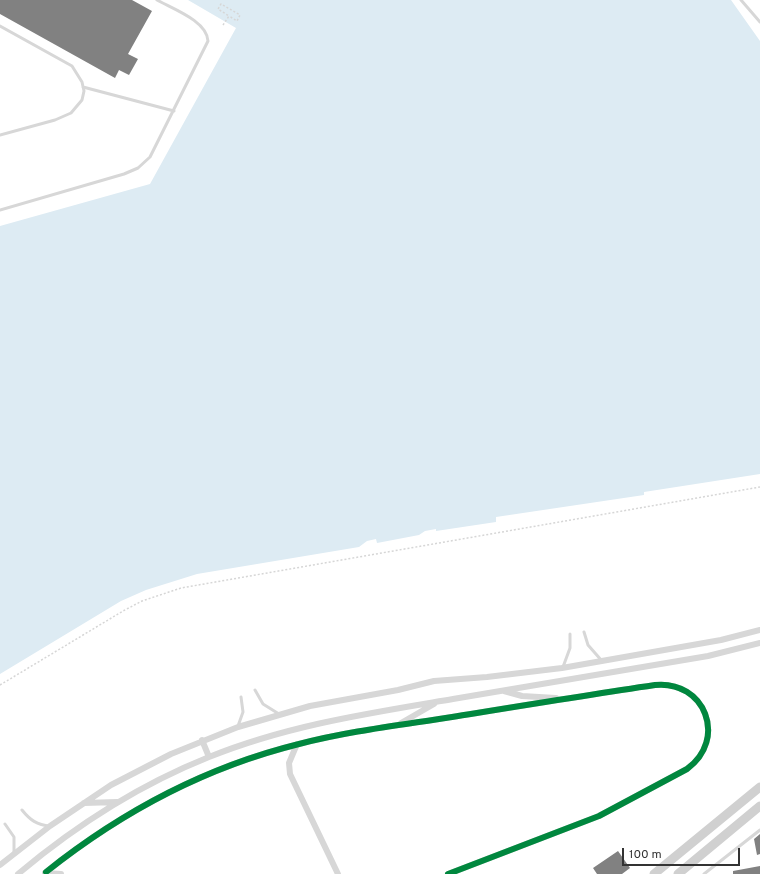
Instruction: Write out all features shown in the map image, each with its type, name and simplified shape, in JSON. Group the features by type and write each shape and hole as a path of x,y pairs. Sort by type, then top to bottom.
{"street":[{"path":"0,865 50,826 83,803 141,769 202,740 238,727 343,699 398,690 443,680 478,678 562,668 721,640 760,630"},
{"path":"18,874 66,836 119,802 154,782 209,757 262,738 320,722 708,656 760,643"},
{"path":"45,873 91,838 164,795 236,764 297,744 347,733 655,685 677,687 696,698 704,711 708,725 706,747 698,760 687,769 620,806 578,825 448,874"},
{"path":"503,691 517,696 563,699"},
{"path":"397,726 438,702"},
{"path":"202,740 209,757"},
{"path":"297,744 290,757 290,774 338,874"},
{"path":"654,874 760,787"},
{"path":"83,803 119,802"},
{"path":"669,862 678,874 760,806"},
{"path":"45,873 61,874"}],"lane":[{"path":"0,210 132,172 145,163 155,150 206,45 208,37 200,24 156,0"},
{"path":"741,0 760,22"},
{"path":"0,26 72,66 78,73 83,87 82,100 71,113 55,120 0,135"},
{"path":"83,87 174,111"},
{"path":"584,632 588,645 602,661"},
{"path":"562,668 570,648 570,634"},
{"path":"255,690 263,704 281,715"},
{"path":"238,727 243,712 241,698"},
{"path":"22,810 31,820 50,826"},
{"path":"5,824 14,837 14,853"},
{"path":"704,874 760,830"}],"path":[{"path":"221,4 240,15 237,21 229,16 218,9 221,4"},
{"path":"224,25 229,16"},
{"path":"0,685 123,611 161,593 181,588 760,487"}],"shaded area":[{"path":"188,0 731,0 760,41 760,474 644,492 644,495 496,517 496,522 436,531 436,529 425,531 419,535 377,543 376,539 367,541 359,547 197,574 146,590 121,601 0,674 0,226 150,184 236,28"}],"building":[{"path":"0,0 132,0 152,11 128,54 138,59 129,75 119,70 115,78 0,14"},
{"path":"760,834 760,854 757,855 754,839"},
{"path":"618,851 630,868 622,874 597,874 593,868"},
{"path":"760,866 760,874 733,874 733,871"}],"cycle path":[{"path":"46,872 104,830 165,794 231,765 299,744 337,735 655,685 672,686 687,692 698,701 705,714 708,728 706,743 699,757 687,769 599,816 448,874"}]}
